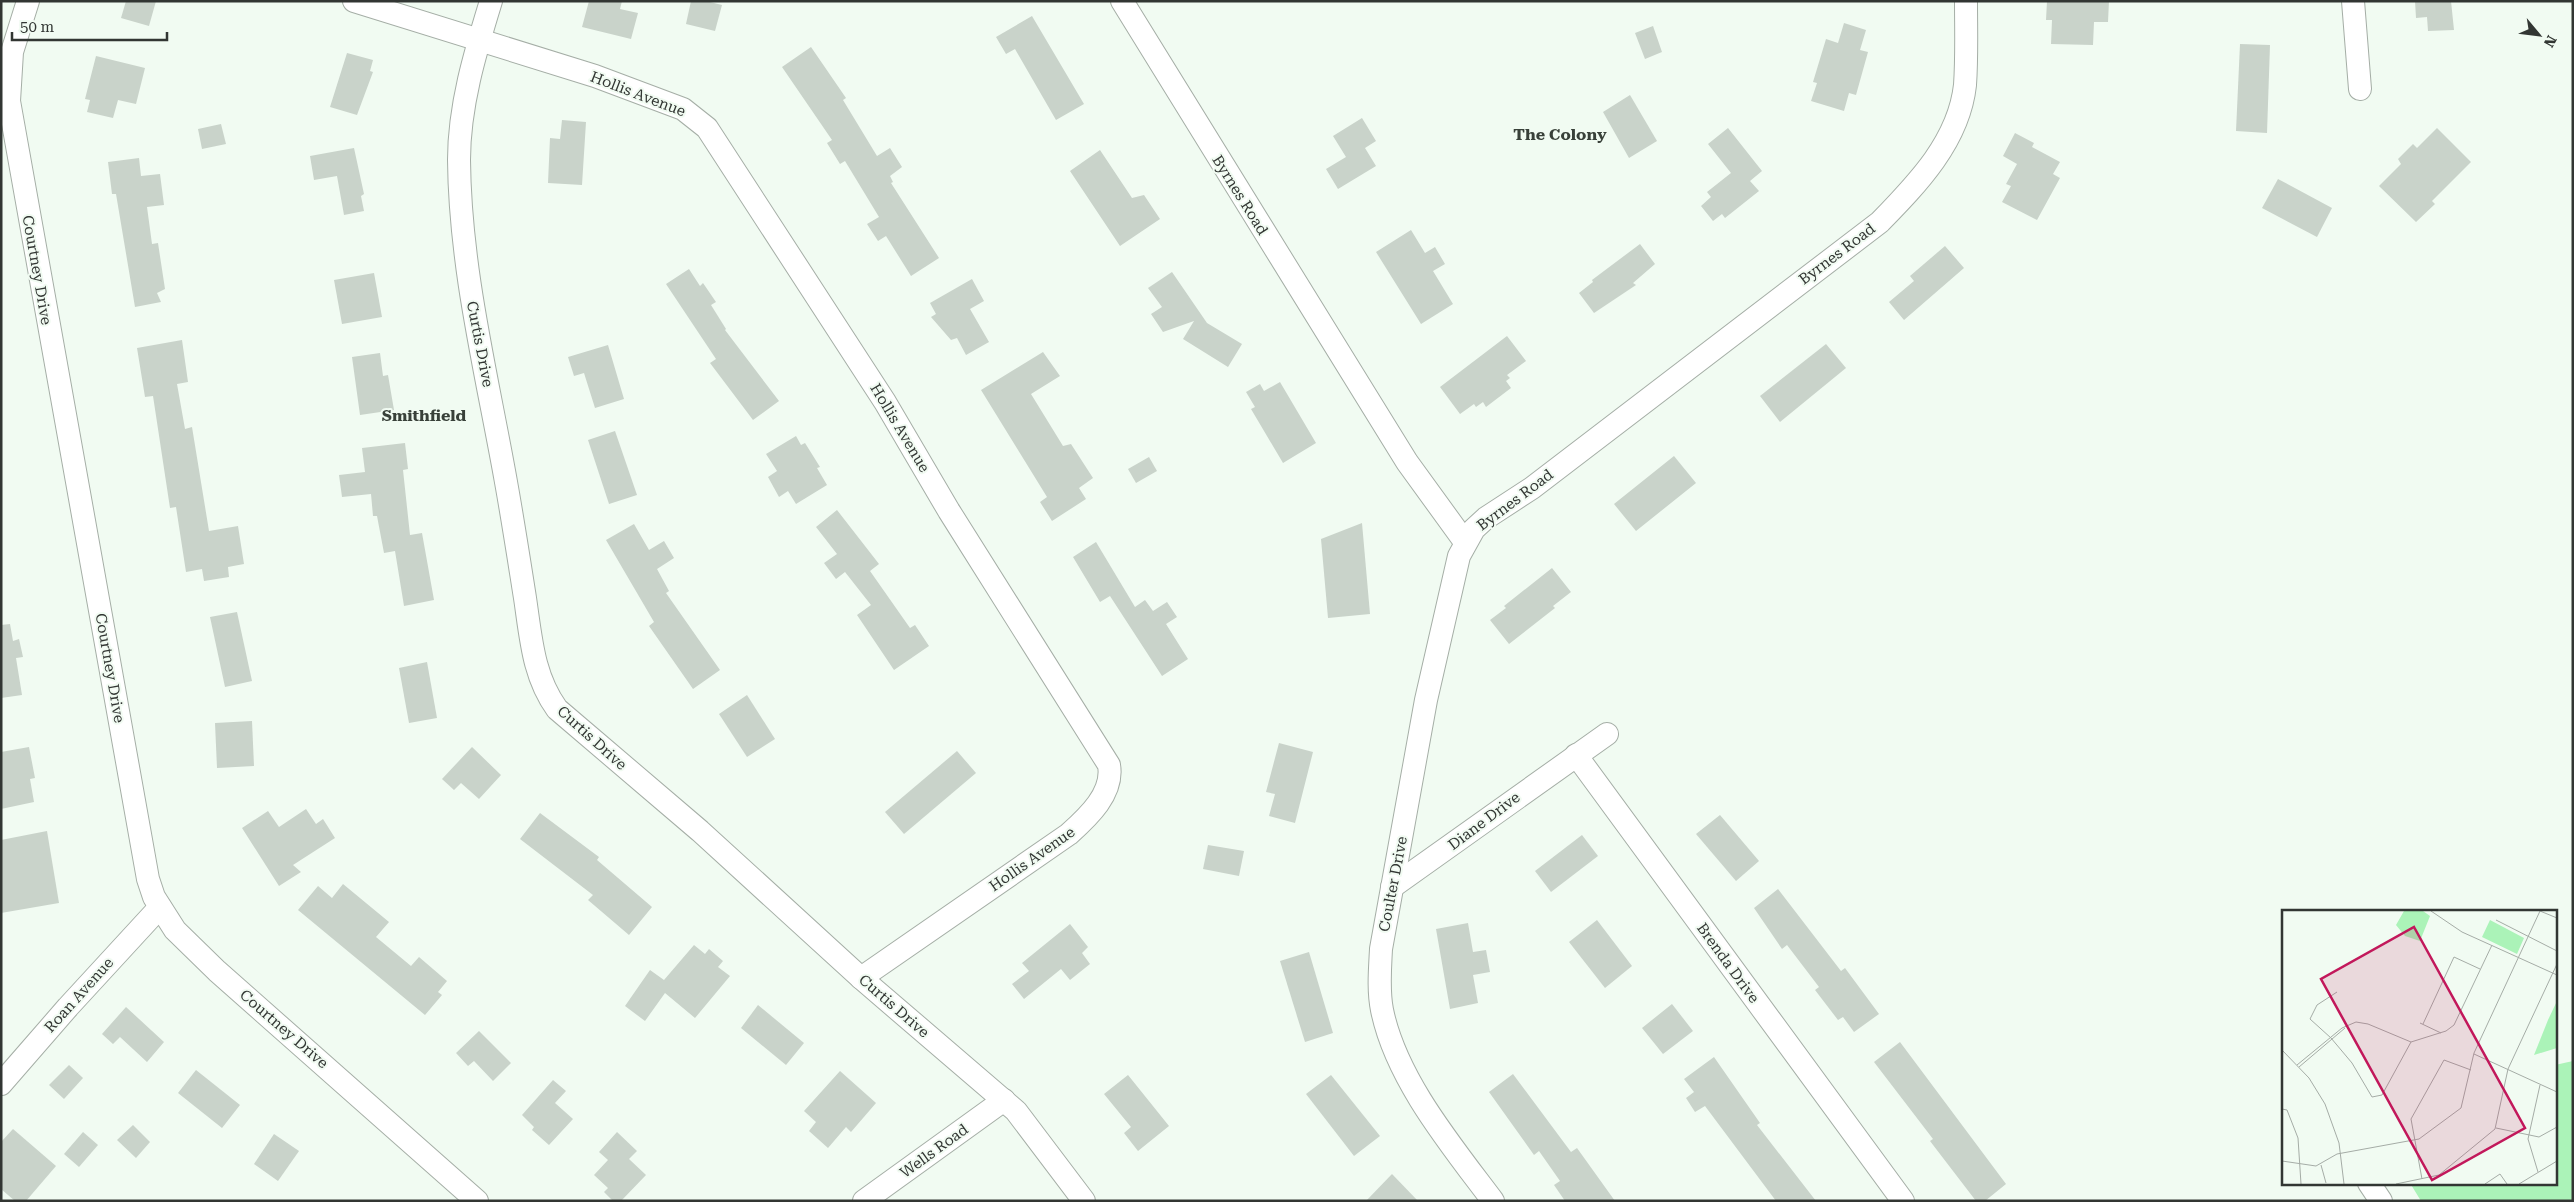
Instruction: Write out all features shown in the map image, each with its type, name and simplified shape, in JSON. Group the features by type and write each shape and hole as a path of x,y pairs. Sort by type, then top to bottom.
{"street":[{"name":"Courtney Drive","path":"28,1 12,52 8,101 148,879 160,907 175,930 217,971 478,1201"},
{"name":"Hollis Avenue","path":"354,1 596,76 683,109 707,128 880,394 949,511 1109,765 1110,780 1107,788 1095,808 1069,834 861,978"},
{"name":"Curtis Drive","path":"491,1 467,88 459,160 466,270 506,483 539,678 557,709 700,831 861,978 1016,1111 1084,1201"},
{"name":"Byrnes Road","path":"1122,1 1407,462 1465,542 1486,518 1532,488 1880,222 1921,180 1938,157 1949,134 1964,87 1966,1"},
{"path":"2353,1 2360,88"},
{"name":"Coulter Drive","path":"1465,542 1457,565 1426,700 1392,888 1380,959 1382,1008 1388,1034 1397,1058 1410,1082 1493,1201"},
{"path":"1576,755 1607,734"},
{"name":"Diane Drive","path":"1392,888 1576,755"},
{"name":"Brenda Drive","path":"1576,755 1903,1201"},
{"name":"Roan Avenue","path":"1,1084 68,1007 160,907"},
{"name":"Wells Road","path":"864,1201 1004,1100"},
{"path":"2370,1184 2381,1201"}],"green space":[{"path":"2573,1061 2573,1201 2421,1201 2411,1184 2556,1184 2556,1065"}],"building":[{"path":"126,1 156,1 149,26 121,18"},
{"path":"589,1 622,1 620,9 638,13 631,39 582,27"},
{"path":"691,1 706,1 722,5 715,31 686,24"},
{"path":"2047,1 2109,1 2108,22 2094,22 2093,45 2051,44 2052,20 2046,20"},
{"path":"2415,1 2451,1 2454,30 2428,31 2427,17 2416,18"},
{"path":"1032,16 1084,104 1056,120 1015,49 1006,54 996,37"},
{"path":"1844,23 1866,30 1860,50 1868,52 1856,95 1849,93 1844,111 1811,101 1817,83 1813,82 1826,39 1838,43"},
{"path":"1653,26 1662,52 1645,59 1635,33"},
{"path":"2240,44 2270,45 2267,133 2236,131"},
{"path":"811,47 846,98 843,100 877,156 890,148 902,167 890,176 893,182 891,183 939,258 911,276 886,236 878,241 867,224 879,217 845,161 840,164 827,143 832,140 782,67"},
{"path":"347,53 373,60 370,71 373,72 357,115 330,107"},
{"path":"96,56 145,68 136,104 118,100 113,118 87,112 90,100 85,99"},
{"path":"1630,95 1657,141 1629,158 1603,112"},
{"path":"1362,118 1376,141 1365,148 1376,166 1338,189 1326,169 1346,157 1333,136"},
{"path":"562,120 586,122 582,185 548,183 550,138 560,139"},
{"path":"221,124 226,144 202,149 198,129"},
{"path":"1728,128 1762,171 1750,181 1759,191 1725,218 1722,214 1713,221 1701,206 1711,197 1707,192 1731,173 1708,144"},
{"path":"2437,128 2471,162 2432,201 2435,204 2416,222 2379,186 2401,164 2398,159 2413,144 2417,148"},
{"path":"2015,133 2034,143 2032,147 2060,162 2053,174 2060,178 2037,220 2002,202 2011,186 2006,184 2017,164 2003,156"},
{"path":"354,148 364,194 361,196 364,211 344,215 337,176 314,180 310,156"},
{"path":"1100,150 1132,198 1144,195 1160,219 1120,246 1070,171"},
{"path":"139,158 141,176 160,174 164,205 147,207 152,244 158,243 165,289 157,293 161,302 135,307 116,194 112,194 108,162"},
{"path":"2278,179 2332,208 2317,237 2262,208"},
{"path":"1411,230 1425,253 1435,247 1445,264 1433,271 1453,304 1421,324 1376,252"},
{"path":"1640,244 1655,264 1633,283 1636,285 1594,313 1579,293 1593,282 1592,280"},
{"path":"1945,246 1964,268 1904,320 1889,302 1914,281 1910,276"},
{"path":"689,269 700,286 703,283 716,302 711,305 725,330 779,401 753,420 710,363 716,359 666,284"},
{"path":"1172,272 1207,323 1242,344 1228,367 1183,339 1194,321 1163,332 1151,314 1162,307 1148,288"},
{"path":"374,273 382,317 342,324 334,280"},
{"path":"972,279 984,301 970,309 989,342 966,355 957,338 951,340 931,317 936,314 930,303"},
{"path":"1507,336 1526,361 1507,375 1510,378 1506,381 1511,388 1486,407 1483,402 1476,407 1474,404 1460,414 1440,387"},
{"path":"182,340 188,382 177,384 185,429 192,427 209,531 238,526 244,564 228,567 229,577 204,581 202,569 186,572 176,507 170,508 153,396 145,397 137,348"},
{"path":"1826,344 1846,368 1780,422 1760,396"},
{"path":"608,345 624,399 595,408 584,373 574,376 568,357"},
{"path":"1043,352 1060,376 1031,394 1063,446 1071,444 1093,478 1079,488 1086,499 1052,521 1040,502 1047,497 981,390"},
{"path":"380,353 383,376 388,375 394,410 360,415 352,357"},
{"path":"1280,382 1316,443 1283,463 1251,409 1255,407 1246,392 1260,384 1264,391"},
{"path":"615,431 637,495 609,504 588,440"},
{"path":"796,436 801,445 805,443 820,467 817,468 827,485 796,504 788,491 779,497 768,477 777,471 766,454"},
{"path":"405,443 408,469 403,470 410,535 422,533 434,600 404,606 395,551 384,553 377,516 373,516 371,494 342,497 339,475 365,472 362,448"},
{"path":"1674,456 1696,483 1636,531 1614,504"},
{"path":"1149,457 1157,471 1136,483 1128,469"},
{"path":"837,510 879,564 870,571 910,628 915,625 929,646 894,670 857,615 871,605 845,572 836,579 824,563 837,554 816,527"},
{"path":"1362,523 1370,614 1328,618 1321,539"},
{"path":"634,524 649,550 664,541 674,558 657,569 669,591 666,593 720,670 693,689 649,626 654,622 606,540"},
{"path":"1096,542 1135,607 1145,600 1153,611 1167,602 1177,617 1166,624 1188,659 1162,676 1110,596 1100,602 1073,557"},
{"path":"1552,568 1571,592 1553,606 1555,608 1509,644 1490,620 1506,608 1504,606"},
{"path":"237,612 252,681 225,687 210,617"},
{"path":"10,624 13,641 19,639 23,657 16,658 22,695 1,698 1,625"},
{"path":"427,662 437,718 409,723 399,668"},
{"path":"747,695 775,739 747,757 719,714"},
{"path":"252,721 254,766 217,768 215,723"},
{"path":"1279,743 1313,752 1295,823 1269,816 1275,794 1266,792"},
{"path":"29,747 35,778 30,779 34,802 1,809 1,752"},
{"path":"472,747 501,775 479,799 461,783 454,790 442,779"},
{"path":"957,751 976,773 904,834 885,812"},
{"path":"306,809 316,824 323,819 335,838 293,865 301,872 279,886 242,828 268,811 279,827"},
{"path":"540,813 599,857 597,860 652,907 629,935 588,900 593,895 520,839"},
{"path":"1720,815 1759,861 1736,881 1696,834"},
{"path":"47,831 59,903 1,913 1,840"},
{"path":"1582,835 1598,856 1551,892 1535,871"},
{"path":"1208,845 1244,851 1239,876 1203,869"},
{"path":"343,884 389,922 376,937 411,966 419,957 447,981 438,992 442,995 425,1015 298,910 318,886 332,898"},
{"path":"1778,889 1841,971 1845,968 1879,1014 1854,1032 1843,1017 1838,1020 1815,990 1819,987 1787,945 1782,949 1754,908"},
{"path":"1597,920 1632,966 1605,988 1569,942"},
{"path":"1468,923 1473,952 1486,950 1490,972 1473,975 1478,1003 1450,1009 1436,929"},
{"path":"1070,924 1088,947 1082,953 1090,964 1070,980 1061,969 1024,999 1012,984 1029,971 1022,963"},
{"path":"694,945 705,954 709,949 723,961 718,967 730,976 695,1018 665,993 645,1021 625,1006 650,970 664,980"},
{"path":"1309,952 1333,1033 1305,1042 1280,961"},
{"path":"1672,1004 1693,1031 1663,1054 1642,1028"},
{"path":"758,1005 804,1043 786,1065 741,1028"},
{"path":"126,1007 164,1042 147,1062 120,1037 113,1044 102,1034"},
{"path":"479,1031 511,1063 493,1081 474,1061 468,1066 456,1053"},
{"path":"1900,1042 2006,1184 1985,1201 1976,1201 1930,1141 1933,1139 1874,1062"},
{"path":"1714,1057 1760,1123 1757,1125 1816,1201 1776,1201 1705,1106 1695,1112 1686,1098 1694,1092 1684,1079"},
{"path":"69,1065 83,1078 64,1099 49,1085"},
{"path":"196,1070 240,1105 222,1128 178,1093"},
{"path":"840,1071 876,1103 851,1132 846,1127 828,1148 809,1131 816,1122 804,1111"},
{"path":"1513,1074 1571,1152 1577,1148 1615,1201 1565,1201 1554,1185 1560,1181 1539,1151 1534,1155 1489,1092"},
{"path":"1128,1075 1169,1126 1138,1151 1124,1133 1131,1127 1104,1094"},
{"path":"1331,1075 1380,1136 1354,1156 1306,1094"},
{"path":"553,1080 566,1091 555,1103 573,1119 549,1145 532,1130 534,1127 522,1115"},
{"path":"133,1125 150,1142 136,1158 117,1140"},
{"path":"13,1129 56,1166 26,1201 15,1201 1,1189 1,1142"},
{"path":"83,1132 98,1145 79,1167 64,1154"},
{"path":"617,1132 637,1151 629,1159 646,1175 621,1201 613,1201 604,1192 608,1188 594,1175 608,1160 599,1152"},
{"path":"274,1134 299,1151 278,1181 254,1164"},
{"path":"1392,1174 1418,1201 1366,1201"}],"district":[{"name":"The Colony","path":"1560,134"},
{"name":"Smithfield","path":"424,415"}]}
